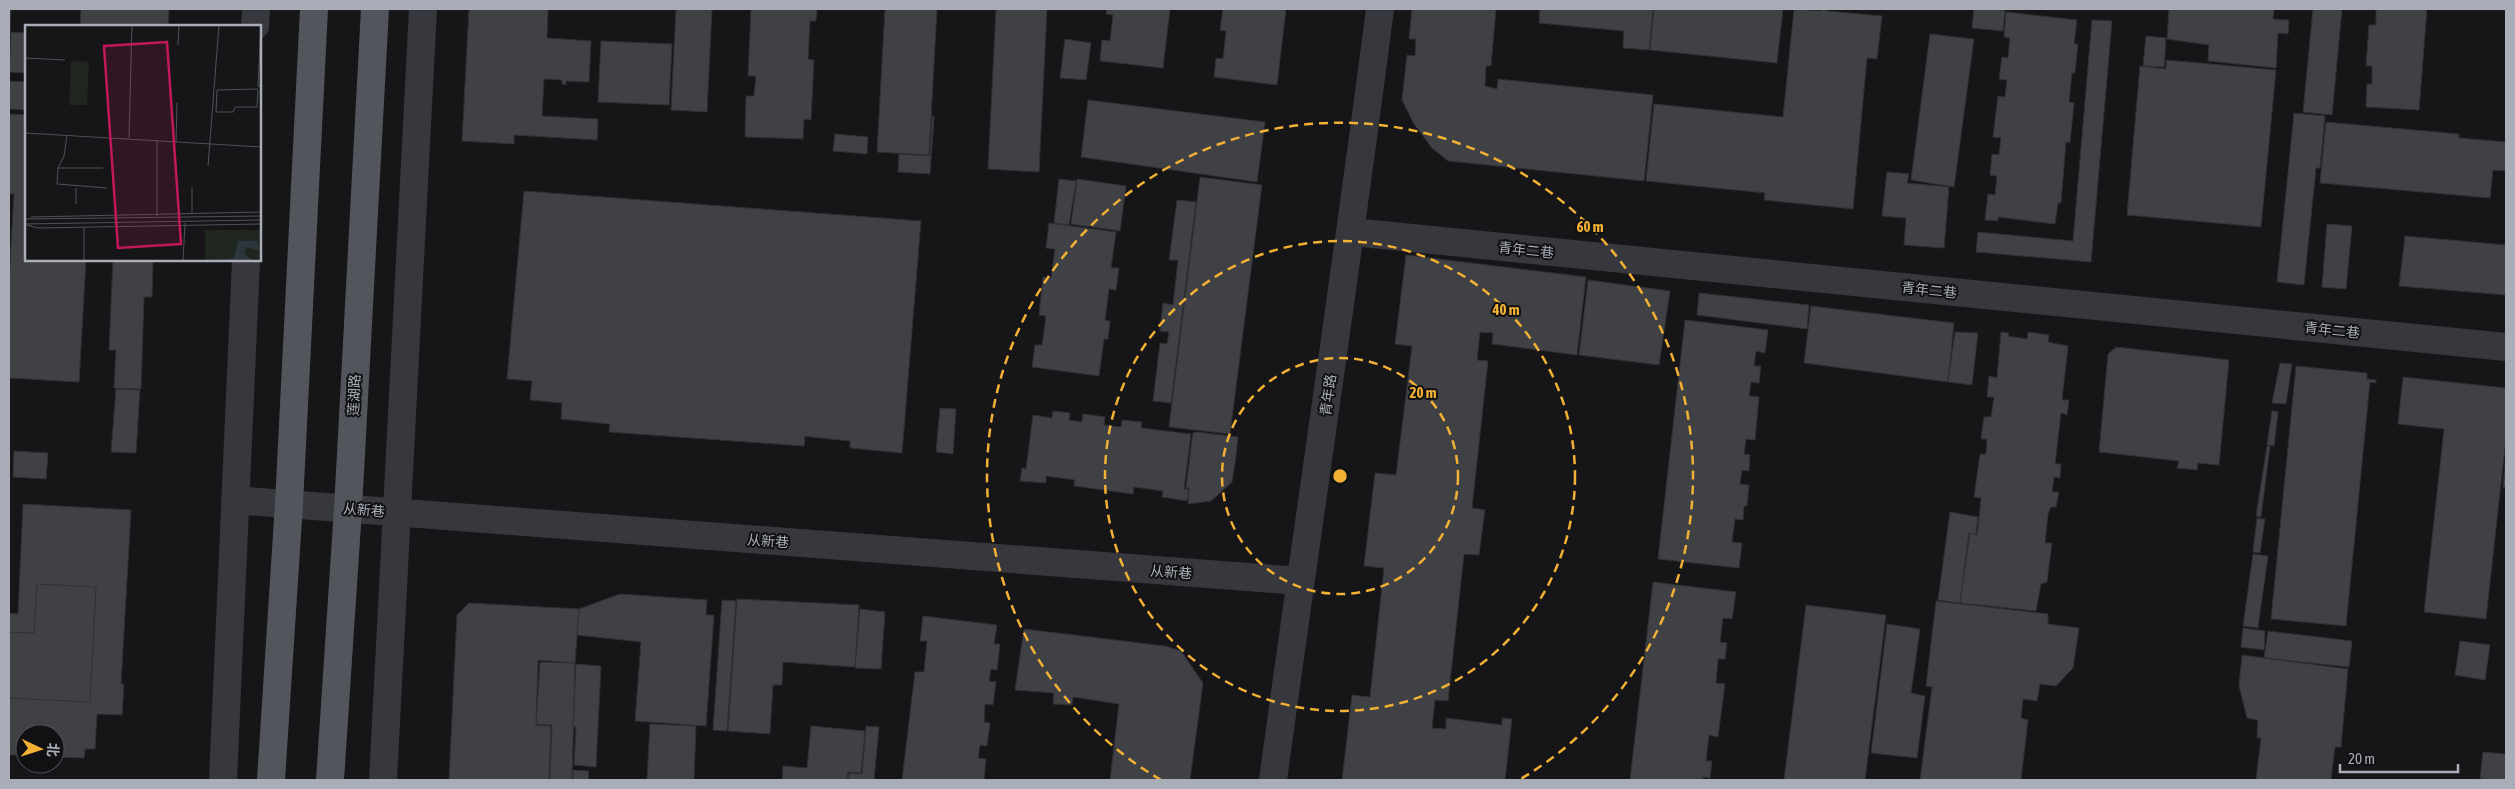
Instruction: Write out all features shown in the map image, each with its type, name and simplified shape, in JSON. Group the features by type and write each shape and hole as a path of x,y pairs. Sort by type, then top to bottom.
{"main road":[{"path":"271,780 289,504 314,9"},
{"name":"莲湖路","path":"330,780 348,509 375,9"}],"street":[{"path":"255,25 256,9"},
{"path":"382,780 398,513 423,9"},
{"name":"青年路","path":"1273,780 1300,582 1352,232 1380,9"},
{"name":"青年二巷","path":"1352,232 2506,347"},
{"path":"223,780 246,261"},
{"name":"从新巷","path":"235,500 1300,582"}],"building":[{"path":"81,9 169,9 168,25 80,25"},
{"path":"469,9 548,9 547,38 591,41 589,82 566,81 566,85 562,84 562,80 544,79 542,116 598,119 597,140 514,135 514,144 462,141"},
{"path":"676,9 712,9 707,112 671,110"},
{"path":"751,9 817,9 816,21 810,21 808,59 814,60 811,120 804,119 803,139 745,137 746,96 754,96 756,76 748,76"},
{"path":"885,9 937,9 929,155 877,152"},
{"path":"996,9 1047,9 1039,172 988,169"},
{"path":"1107,9 1170,9 1163,68 1100,61 1102,40 1110,41 1113,15 1106,14"},
{"path":"1223,9 1286,9 1277,85 1214,77 1216,58 1223,59 1226,31 1220,30"},
{"path":"1412,9 1496,9 1491,66 1486,66 1485,86 1497,89 1498,79 1653,95 1644,181 1448,161 1432,148 1414,124 1402,100 1407,55 1415,56 1416,39 1409,39"},
{"path":"1540,9 1653,9 1649,50 1623,48 1624,31 1539,23"},
{"path":"1654,9 1783,9 1777,63 1650,50"},
{"path":"1794,9 1821,11 1821,9 1827,9 1827,11 1882,16 1877,59 1867,58 1853,209 1764,200 1765,193 1646,181 1654,104 1783,117"},
{"path":"1974,9 2005,9 2003,31 1972,28"},
{"path":"2169,9 2274,9 2273,19 2289,20 2288,34 2278,33 2276,68 2208,61 2209,45 2167,39"},
{"path":"2313,9 2342,9 2332,115 2303,112"},
{"path":"2376,9 2427,9 2419,110 2366,107 2367,84 2372,84 2372,66 2366,66 2369,25 2376,25"},
{"path":"9,10 11,10 9,65"},
{"path":"2006,12 2077,20 2074,44 2078,44 2069,102 2074,103 2070,143 2066,142 2061,203 2058,203 2055,224 1998,217 1998,221 1985,220 1988,194 1995,195 1997,176 1990,175 1992,154 1999,155 2001,138 1993,137 1998,96 2005,97 2007,80 1999,79 2002,57 2008,58 2010,38 2004,37"},
{"path":"2092,20 2112,21 2091,262 1976,252 1978,232 2073,241"},
{"path":"11,32 25,33 25,73 9,72"},
{"path":"1930,34 1974,39 1954,187 1911,180"},
{"path":"2146,36 2166,38 2164,67 2143,66"},
{"path":"1065,39 1091,43 1086,80 1060,78"},
{"path":"601,41 672,44 669,105 598,102"},
{"path":"2166,60 2276,70 2261,227 2127,215 2140,66 2166,69"},
{"path":"9,81 25,82 25,110 9,109"},
{"path":"1088,100 1265,122 1257,182 1081,157"},
{"path":"2294,113 2325,116 2320,168 2316,168 2304,285 2277,282"},
{"path":"9,114 25,115 25,261 86,261 79,382 9,378 9,281 14,194 9,194"},
{"path":"932,116 934,117 930,174 898,172 899,154 930,156"},
{"path":"2326,122 2459,134 2459,138 2506,142 2506,171 2493,170 2490,198 2320,183"},
{"path":"835,134 868,137 867,154 833,151"},
{"path":"1887,172 1909,174 1907,183 1949,187 1944,248 1904,245 1906,218 1882,216"},
{"path":"1200,177 1262,185 1230,434 1169,427"},
{"path":"1059,179 1076,181 1069,225 1054,223"},
{"path":"1077,179 1126,186 1120,231 1071,224"},
{"path":"524,191 921,221 902,453 850,448 850,441 805,436 804,446 609,432 610,424 561,419 562,403 530,400 532,381 507,379"},
{"path":"1177,200 1196,202 1171,403 1153,401 1160,343 1167,344 1169,332 1160,331 1163,303 1173,305 1178,260 1169,260"},
{"path":"1049,223 1116,232 1111,268 1119,268 1116,290 1109,289 1105,320 1110,321 1108,339 1104,339 1099,376 1032,367 1035,345 1042,345 1046,316 1039,315 1043,277 1051,278 1055,249 1046,248"},
{"path":"2327,224 2352,226 2346,289 2322,287"},
{"path":"2405,236 2506,245 2506,295 2399,286"},
{"path":"1406,255 1586,277 1577,355 1492,344 1493,333 1480,332 1477,360 1488,361 1472,508 1485,510 1479,555 1464,554 1448,701 1435,700 1432,728 1446,729 1446,718 1502,725 1502,718 1512,719 1505,780 1342,780 1352,695 1370,697 1384,568 1364,566 1375,473 1396,475 1412,346 1395,344"},
{"path":"113,261 153,261 152,297 144,297 141,389 114,388 116,350 109,350"},
{"path":"1588,280 1670,291 1659,365 1579,355"},
{"path":"1699,293 1809,305 1807,329 1697,315"},
{"path":"1811,306 1954,323 1948,382 1804,363"},
{"path":"1685,320 1768,330 1765,353 1756,351 1754,366 1761,366 1759,383 1751,382 1749,396 1759,397 1755,440 1746,439 1744,454 1750,455 1749,471 1742,470 1740,484 1749,485 1747,506 1744,506 1743,520 1735,519 1732,542 1742,543 1739,568 1658,559"},
{"path":"1955,332 1978,333 1972,385 1948,382"},
{"path":"2001,332 2009,333 2008,336 2027,339 2028,332 2049,335 2048,342 2068,346 2062,400 2069,400 2067,415 2061,413 2055,464 2061,464 2060,478 2054,477 2052,492 2059,492 2056,507 2051,507 2048,514 2045,543 2052,543 2047,582 2041,584 2036,611 1960,603 1970,533 1977,535 1978,529 1981,498 1974,497 1980,454 1986,454 1987,439 1981,439 1984,417 1991,417 1994,397 1987,397 1989,376 1997,378"},
{"path":"2116,347 2229,360 2219,465 2198,463 2197,470 2177,468 2179,461 2099,452 2108,354"},
{"path":"2280,363 2292,364 2286,404 2272,403"},
{"path":"2296,366 2367,373 2367,379 2376,380 2376,383 2370,382 2346,626 2271,619"},
{"path":"2403,377 2506,388 2506,438 2486,619 2424,612 2444,429 2398,424"},
{"path":"116,389 140,390 136,453 111,452"},
{"path":"940,408 956,409 953,454 936,452"},
{"path":"1053,411 1070,413 1069,420 1082,422 1083,414 1105,417 1104,425 1121,427 1122,420 1142,422 1141,428 1191,434 1184,489 1189,489 1187,501 1162,497 1163,491 1134,487 1133,494 1074,486 1075,480 1046,476 1046,483 1020,481 1022,468 1026,469 1033,415 1052,418"},
{"path":"2272,411 2278,412 2274,446 2267,445"},
{"path":"1193,433 1238,437 1236,456 1232,482 1211,501 1188,504 1189,488 1186,488 1192,439"},
{"path":"2267,446 2270,446 2261,517 2256,516"},
{"path":"14,451 48,453 46,479 13,477"},
{"path":"2506,454 2506,487 2503,487"},
{"path":"23,504 131,510 121,684 124,684 122,715 97,714 95,749 85,749 84,758 65,757 65,724 15,724 15,755 9,755 9,613 18,614"},
{"path":"1950,512 1978,517 1976,534 1969,533 1960,603 1938,600"},
{"path":"2257,518 2265,519 2260,553 2253,552"},
{"path":"2253,554 2268,556 2258,628 2243,626"},
{"path":"1653,582 1736,592 1732,619 1723,618 1720,642 1727,643 1725,659 1718,659 1716,683 1725,684 1718,737 1709,735 1706,761 1712,761 1710,778 1703,777 1703,780 1630,780"},
{"path":"37,584 96,587 90,702 9,698 9,632 34,633"},
{"path":"620,594 707,600 706,615 714,615 706,726 635,721 641,642 577,635 579,609"},
{"path":"737,599 859,605 855,667 783,662 782,685 773,685 770,734 728,731"},
{"path":"722,600 736,601 727,731 713,730"},
{"path":"1936,601 2048,614 2048,624 2079,628 2073,668 2056,686 2040,684 2037,701 2023,699 2021,718 2028,720 2021,780 1920,780 1932,687 1926,686"},
{"path":"469,603 579,609 575,663 538,660 536,725 551,726 549,780 449,780 457,615"},
{"path":"1806,605 1886,615 1865,780 1784,780"},
{"path":"860,609 885,612 881,669 855,668"},
{"path":"923,616 997,625 994,644 1000,644 997,670 991,669 989,681 996,682 993,705 985,704 984,722 990,723 987,746 980,745 978,758 986,759 984,780 902,780 915,672 924,672 927,641 920,641"},
{"path":"1887,624 1920,629 1911,693 1925,696 1917,758 1871,753"},
{"path":"2243,628 2265,631 2264,650 2241,647"},
{"path":"1024,629 1165,646 1181,651 1203,683 1190,780 1110,780 1119,704 1073,697 1072,705 1053,704 1054,693 1015,690"},
{"path":"2268,631 2352,641 2349,667 2264,658"},
{"path":"2460,641 2490,645 2485,680 2455,675"},
{"path":"2242,655 2348,669 2341,747 2335,747 2331,780 2256,780 2261,738 2257,738 2258,720 2247,718 2239,686"},
{"path":"540,662 575,663 572,780 550,780 552,725 536,724"},
{"path":"576,664 601,666 596,767 574,765 576,727 573,727"},
{"path":"650,724 696,726 694,780 647,780"},
{"path":"811,726 865,731 861,773 848,772 847,780 782,780 783,766 807,768"},
{"path":"866,726 879,727 874,780 848,780 849,773 862,774"},
{"path":"2483,752 2506,754 2506,780 2480,779"},
{"path":"573,770 589,771 588,780 573,780"}]}
